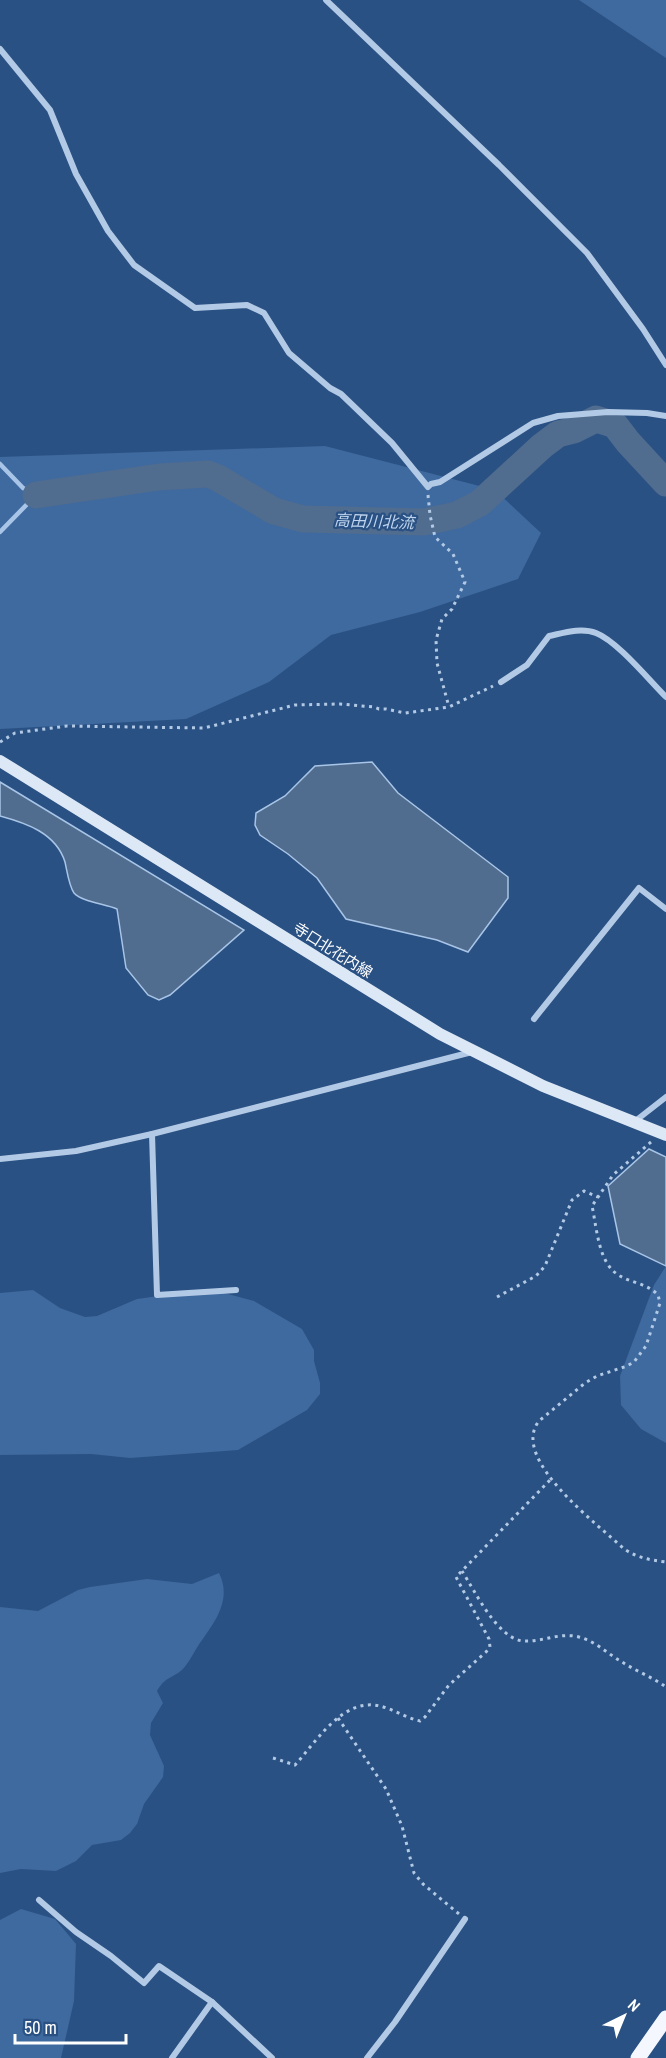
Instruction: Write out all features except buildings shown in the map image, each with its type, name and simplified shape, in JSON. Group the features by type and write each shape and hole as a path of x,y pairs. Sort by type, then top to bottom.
{"main road":[{"name":"寺口北花内線","path":"0,761 472,1052 543,1086 664,1134"},
{"path":"638,2058 666,2018"}],"street":[{"path":"326,0 491,157 587,253 643,329 666,365"},
{"path":"0,49 50,110 76,174 108,231 134,265 195,308 247,305 264,313 289,353 358,410 392,443 428,487 430,484 440,482 532,423 558,416 608,412 666,416"},
{"path":"501,682 527,665 549,636 577,630 596,633 614,645 666,697"},
{"path":"534,1019 639,888 666,909"},
{"path":"0,1159 76,1151 152,1134 472,1052"},
{"path":"634,1122 666,1096"},
{"path":"152,1134 157,1295 236,1290"},
{"path":"39,1900 76,1932 144,1983 159,1966 212,2002 272,2058"},
{"path":"367,2058 395,2022 465,1919"},
{"path":"172,2058 212,2002"}],"path":[{"path":"428,487 430,515 435,537 453,554 465,582 452,609 442,619 436,640 437,663 449,707"},
{"path":"0,742 15,733 67,726 204,728 295,705 340,704 405,713 449,707 501,682"},
{"path":"664,1134 613,1175 592,1206 606,1261 620,1276 655,1291 658,1295 660,1303 646,1346 634,1362 585,1383 539,1421 534,1428 532,1439 535,1454 550,1480 634,1556 645,1560 666,1562"},
{"path":"497,1297 536,1276 545,1266 572,1200 584,1191 598,1197"},
{"path":"273,1758 295,1765 338,1718 356,1707 368,1704 380,1706 420,1721 425,1717 448,1685 490,1647 489,1640 456,1577 550,1480"},
{"path":"462,1571 496,1623 515,1639 524,1641 565,1635 578,1636 594,1643 624,1664 666,1686"},
{"path":"338,1718 386,1789 402,1826 414,1873 423,1884 465,1919"}],"shaded area":[{"path":"579,0 666,0 666,58"},
{"path":"325,446 495,490 541,533 518,579 420,612 331,635 269,682 186,719 0,729 0,457"},
{"path":"372,762 398,793 508,877 508,898 468,952 437,940 346,919 317,878 260,835 255,825 256,813 285,796 315,766"},
{"path":"0,782 244,930 170,995 159,1000 148,995 126,968 117,909 88,901 74,893 65,862 55,844 30,826 0,816"},
{"path":"649,1149 666,1157 666,1266 620,1244 608,1186"},
{"path":"666,1266 666,1443 641,1429 621,1405 620,1376 654,1285"},
{"path":"209,1289 254,1301 302,1329 314,1350 314,1361 320,1383 320,1394 307,1410 238,1450 130,1458 91,1454 0,1455 0,1293 33,1290 60,1308 85,1317 97,1316 137,1299"},
{"path":"219,1573 224,1593 215,1621 184,1668 160,1686 157,1691 163,1703 151,1723 150,1735 164,1766 163,1777 144,1804 137,1824 121,1840 92,1845 76,1861 56,1871 21,1869 0,1873 0,1607 38,1611 78,1590 90,1587 147,1579 192,1584"},
{"path":"21,1909 55,1919 76,1944 74,2001 61,2058 0,2058 0,1920"}],"waterway":[{"name":"高田川北流","path":"36,495 159,477 208,474 274,511 303,519 424,522 457,515 480,503 558,434 574,430 596,419 615,425 666,483"},
{"name":"高田川北流","path":"0,464 23,488 36,495 0,532"}]}
